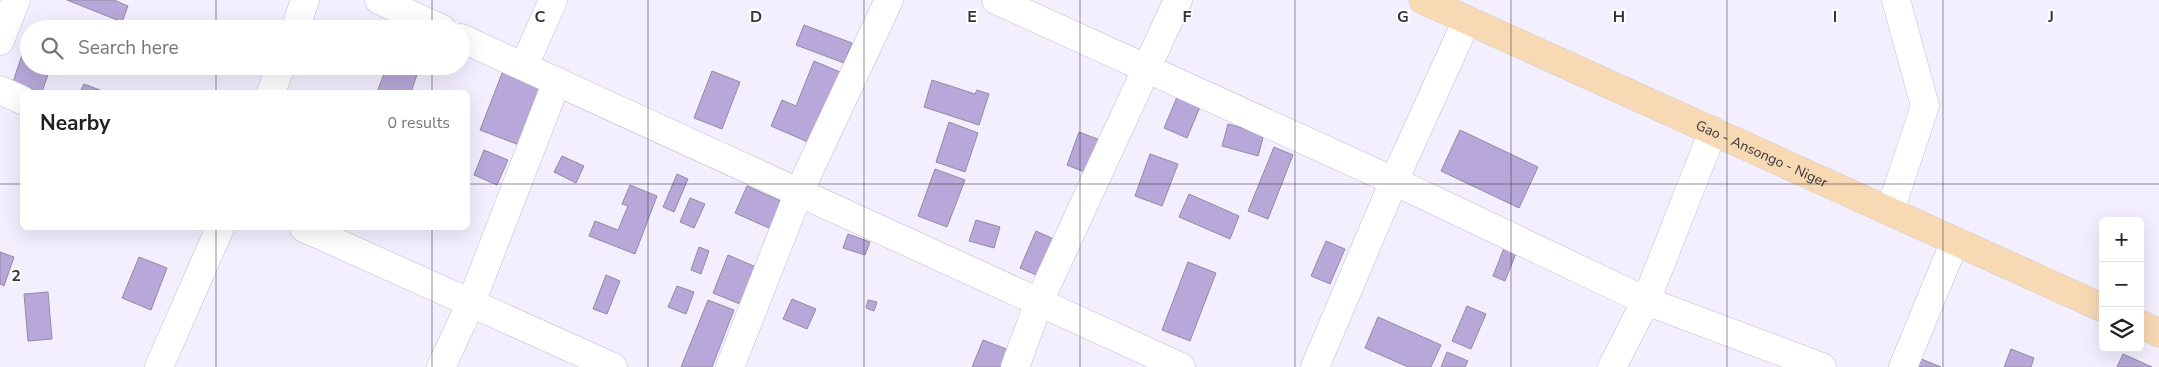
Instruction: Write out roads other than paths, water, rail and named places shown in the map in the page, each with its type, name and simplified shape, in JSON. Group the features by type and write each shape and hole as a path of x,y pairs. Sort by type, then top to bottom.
{"main road":[{"name":"Gao - Ansongo - Niger","path":"1423,0 2101,307"},
{"path":"2144,326 2159,333"}],"street":[{"path":"0,42 16,0"},
{"path":"298,20 305,0"},
{"path":"379,0 422,20"},
{"path":"524,66 553,0"},
{"path":"730,367 799,192 889,0"},
{"path":"996,0 1394,180 1646,301 1822,367"},
{"path":"1015,367 1039,302 1178,0"},
{"path":"1890,211 1925,106 1896,0"},
{"path":"1315,367 1394,180 1467,20"},
{"path":"470,42 1181,367"},
{"path":"273,90 278,75"},
{"path":"441,367 471,303 557,81"},
{"path":"0,90 20,99"},
{"path":"1612,367 1646,301 1713,131"},
{"path":"159,367 219,230"},
{"path":"308,230 613,367"},
{"path":"1903,367 1955,241"}]}
